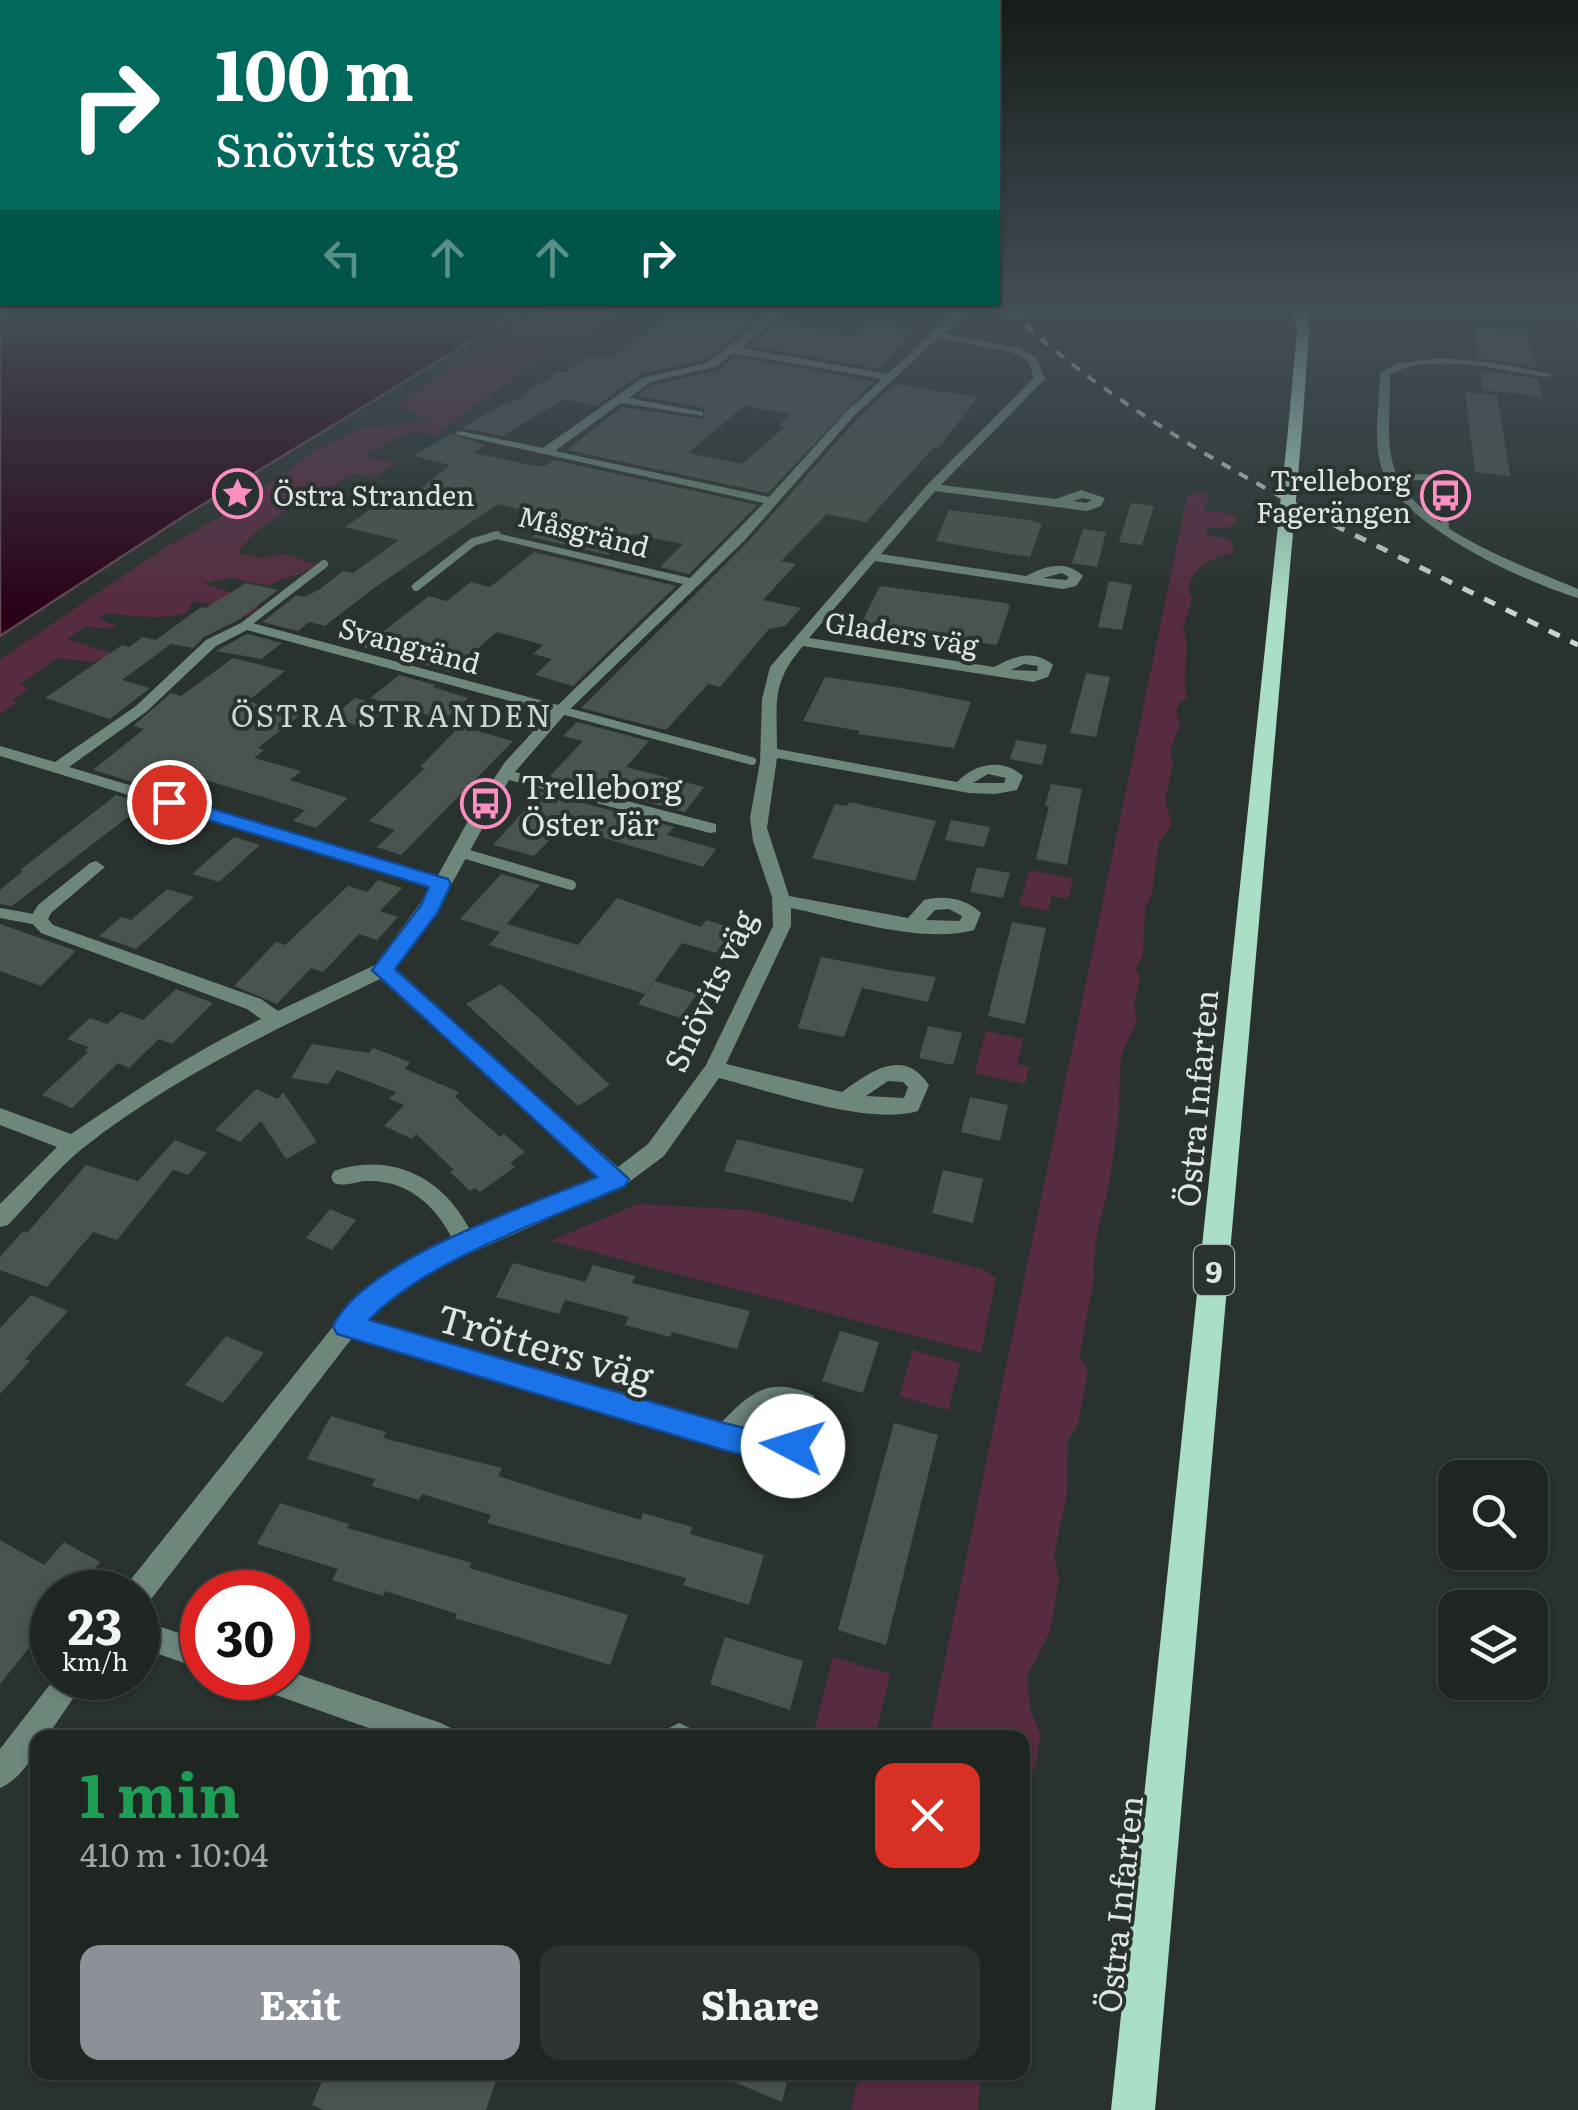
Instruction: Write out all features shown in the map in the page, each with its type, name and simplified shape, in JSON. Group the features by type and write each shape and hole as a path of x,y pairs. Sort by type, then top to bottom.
{"main road":[{"name":"Östra Infarten","path":"1133,2110 1296,410"}],"street":[{"path":"544,453 604,410"},
{"path":"681,410 700,414"},
{"path":"0,1218 72,1144 94,1127 225,1045 382,970 430,907 505,774 561,710 695,583 858,410"},
{"name":"Snövits väg","path":"156,1570 347,1326 385,1286 466,1245 616,1179 656,1150 714,1069 782,926 784,901 760,833 758,807 768,690 776,667 932,487 1009,410"},
{"path":"1386,410 1391,478 1416,508 1445,529 1576,591"},
{"path":"460,434 772,500"},
{"path":"932,487 1058,503"},
{"name":"Måsgränd","path":"498,535 695,583"},
{"path":"874,558 1028,580"},
{"path":"57,768 141,709 211,643 245,625"},
{"name":"Svangränd","path":"245,625 561,710"},
{"name":"Gladers väg","path":"800,641 996,672"},
{"path":"0,752 441,884"},
{"path":"761,757 960,787"},
{"path":"505,774 710,828"},
{"path":"96,867 44,909 38,920 47,929 254,1004 279,1022"},
{"path":"784,901 914,923"},
{"path":"382,970 616,1179"},
{"path":"714,1069 846,1099"},
{"path":"0,1116 72,1144"},
{"path":"342,1177 367,1169 392,1172 418,1184 437,1199 458,1226 466,1245"},
{"name":"Trötters väg","path":"347,1326 724,1437"},
{"path":"310,1693 418,1730"},
{"path":"31,1730 55,1700"},
{"path":"1,1769 30,1732"}],"lane":[{"path":"1391,478 1426,477 1443,486 1445,529"},
{"name":"Måsgränd","path":"416,587 473,542 498,535"},
{"path":"245,625 324,564"},
{"path":"561,710 761,757"},
{"path":"459,852 571,885"},
{"path":"0,913 38,920"}],"shaded area":[{"path":"0,410 357,410 181,518 0,636"},
{"path":"410,410 470,410 436,435 411,431 362,456 395,463 378,475 349,474 321,495 294,504 254,533 237,553 260,558 286,554 315,564 304,572 269,586 231,578 203,583 256,602 260,606 250,615 233,617 229,608 193,601 186,613 176,615 106,613 99,619 117,626 85,626 67,639 110,653 108,657 91,662 57,658 20,684 28,688 0,714 0,659 166,547 231,511 316,450 362,428 429,422"},
{"path":"1203,492 1209,496 1203,512 1224,512 1238,519 1230,527 1206,528 1207,535 1229,539 1235,551 1202,565 1188,588 1192,599 1183,628 1187,698 1180,702 1176,712 1180,725 1170,750 1173,764 1165,800 1172,824 1159,842 1152,893 1145,909 1143,954 1136,969 1140,978 1134,1005 1137,1021 1121,1055 1118,1122 1079,1357 1088,1372 1078,1423 1068,1440 1067,1494 1054,1555 1059,1579 1050,1632 1027,1676 1030,1708 1040,1734 1030,1779 1030,1730 930,1730 1188,495"},
{"path":"1030,870 1073,879 1068,899 1052,896 1048,911 1019,905"},
{"path":"986,1031 1023,1039 1017,1064 1029,1067 1025,1084 975,1073"},
{"path":"638,1204 750,1210 985,1270 996,1278 981,1353 550,1241"},
{"path":"913,1350 960,1363 948,1410 899,1396"},
{"path":"833,1657 890,1674 877,1730 815,1730"},
{"path":"857,2080 980,2080 978,2110 851,2110"}],"building":[{"path":"492,410 545,410 502,436 462,428"},
{"path":"618,410 705,419 704,410 739,410 688,453 742,464 785,427 779,426 790,414 770,410 846,410 768,493 567,450"},
{"path":"866,410 967,410 938,448 934,447 866,522 827,514 781,561 796,564 763,600 801,608 785,626 769,629 720,687 708,684 666,730 581,708 747,543"},
{"path":"1467,410 1499,410 1510,476 1475,472"},
{"path":"451,434 486,445 473,453 536,466 554,460 757,505 689,574 660,567 683,544 633,534 608,555 532,537 557,517 498,504 325,626 309,622 298,631 262,622 297,595 305,597 343,571 353,573 399,540 345,527 383,501 401,505 450,465 413,456"},
{"path":"1131,503 1154,506 1142,545 1119,542"},
{"path":"949,510 1042,524 1030,557 1003,553 936,541"},
{"path":"1083,529 1106,532 1097,567 1072,563"},
{"path":"534,552 676,586 573,686 535,675 552,659 533,654 543,645 497,632 450,672 363,647 429,596 447,601 471,582 490,587"},
{"path":"1109,581 1132,585 1122,630 1098,627"},
{"path":"246,583 278,590 193,648 171,644 122,680 150,688 110,719 45,698 122,645 129,647 143,637 156,640 201,607 206,608"},
{"path":"880,586 1010,606 997,645 922,634 862,622"},
{"path":"247,634 282,643 261,659 216,651"},
{"path":"233,658 285,671 248,701 299,716 258,748 264,750 254,758 301,771 290,780 348,798 316,828 293,821 305,810 206,780 198,787 175,780 162,791 93,770 144,729 133,726 171,693 181,696"},
{"path":"1086,673 1110,677 1096,737 1070,733"},
{"path":"399,675 468,698 444,720 370,698"},
{"path":"825,677 971,702 954,748 858,734 860,731 803,721"},
{"path":"355,698 390,707 365,728 331,718"},
{"path":"577,722 649,741 626,767 704,787 685,812 553,778 550,776 583,741 563,736"},
{"path":"460,726 513,741 401,855 377,847 395,830 369,821 425,768 420,767"},
{"path":"1016,740 1047,745 1042,765 1010,759"},
{"path":"1051,784 1082,789 1067,865 1036,859"},
{"path":"541,792 674,827 667,835 716,849 703,867 563,826 534,856 493,845"},
{"path":"116,795 145,804 12,906 0,904 0,890 23,871 20,870"},
{"path":"849,802 936,821 915,881 812,858 835,804 847,806"},
{"path":"951,820 990,827 984,847 945,840"},
{"path":"234,837 260,845 219,882 192,874"},
{"path":"977,867 1010,873 1003,898 970,892"},
{"path":"501,874 540,885 500,932 460,919"},
{"path":"378,880 402,888 380,911 398,917 377,940 359,934 323,972 311,968 277,1004 234,986 276,942 285,945 348,886 367,892"},
{"path":"167,889 194,897 136,949 99,936 121,917 131,920"},
{"path":"617,898 701,927 706,920 733,928 716,953 682,943 645,994 489,945 507,924 578,945"},
{"path":"1012,922 1046,928 1025,1024 988,1016"},
{"path":"0,924 76,951 41,986 0,971"},
{"path":"821,957 936,977 928,1002 862,988 844,1037 798,1028"},
{"path":"655,981 697,994 680,1018 638,1004"},
{"path":"501,984 610,1085 578,1106 466,1004"},
{"path":"176,989 213,1003 172,1044 159,1039 129,1068 118,1063 72,1108 42,1095 88,1052 88,1047 67,1039 90,1018 107,1024 121,1012 143,1020"},
{"path":"928,1026 962,1033 953,1065 919,1058"},
{"path":"312,1044 369,1053 373,1048 410,1062 405,1069 459,1092 455,1097 500,1137 504,1134 525,1152 510,1163 515,1167 480,1192 475,1188 470,1191 416,1134 412,1139 384,1126 404,1105 389,1099 396,1092 337,1070 328,1084 291,1078"},
{"path":"256,1089 278,1099 283,1092 317,1142 286,1159 261,1121 240,1142 215,1130"},
{"path":"970,1097 1008,1105 1000,1141 961,1132"},
{"path":"737,1139 864,1169 853,1202 724,1171"},
{"path":"175,1140 207,1153 188,1175 173,1170 117,1240 93,1232 47,1287 0,1270 0,1257 23,1231 27,1233 86,1165 138,1181"},
{"path":"943,1170 983,1179 973,1223 932,1213"},
{"path":"330,1209 356,1220 332,1250 306,1238"},
{"path":"513,1263 585,1282 593,1265 635,1276 632,1283 750,1311 737,1349 672,1332 670,1337 625,1325 629,1317 565,1300 559,1314 496,1297"},
{"path":"31,1295 68,1311 0,1394 0,1328"},
{"path":"840,1331 879,1342 863,1393 822,1381"},
{"path":"226,1336 264,1353 223,1403 185,1385"},
{"path":"331,1416 386,1432 383,1438 502,1468 498,1476 557,1495 641,1520 643,1513 692,1527 690,1534 764,1555 749,1605 683,1585 686,1578 487,1523 491,1515 422,1494 419,1500 372,1486 375,1479 307,1459"},
{"path":"894,1423 938,1435 886,1645 838,1630"},
{"path":"280,1503 349,1524 347,1528 472,1563 469,1568 628,1615 610,1665 455,1618 457,1614 385,1591 383,1596 332,1580 338,1569 257,1544"},
{"path":"0,1540 44,1565 64,1542 100,1562 93,1570 30,1570 30,1646 0,1684"},
{"path":"725,1637 803,1661 790,1710 710,1684"},
{"path":"323,2080 496,2080 486,2110 324,2110 312,2105"},
{"path":"729,2080 787,2080 782,2102"}],"railway":[{"path":"1138,410 1316,516"},
{"path":"1312,514 1316,516"},
{"path":"1316,516 1578,645"}],"place":[{"name":"Östra Stranden","path":"238,494"},
{"name":"Trelleborg Fagerängen","path":"1446,495"},
{"name":"Trelleborg Öster Jär","path":"486,803"}],"district":[{"name":"ÖSTRA STRANDEN","path":"392,714"}],"route":[{"path":"169,802 441,884 430,907 382,970 616,1179 438,1257 385,1286 347,1326 724,1437 777,1450 793,1446"}]}
